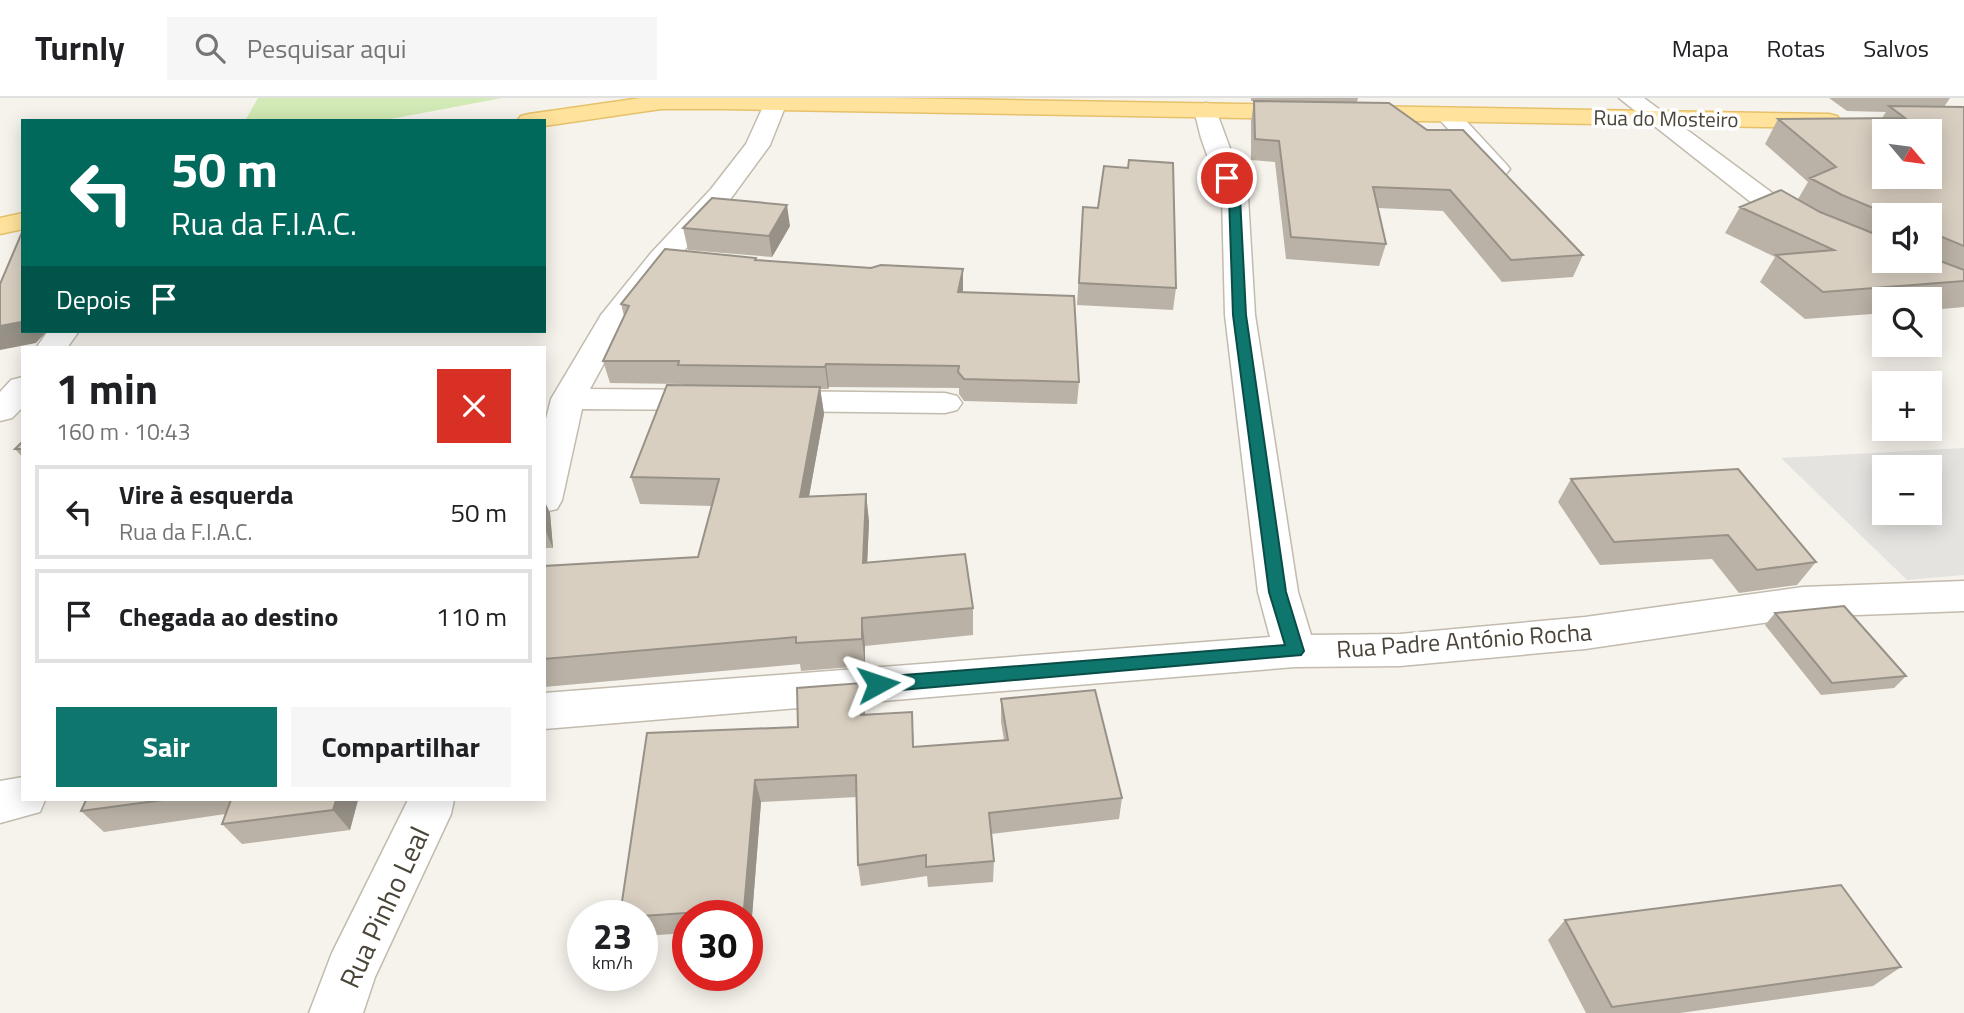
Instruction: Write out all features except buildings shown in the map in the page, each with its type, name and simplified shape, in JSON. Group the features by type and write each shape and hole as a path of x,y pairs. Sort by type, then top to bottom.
{"main road":[{"name":"Rua do Mosteiro","path":"543,119 661,102 724,100 1857,121"},
{"path":"0,226 21,221"}],"street":[{"path":"1630,98 1766,201 1815,230 1872,255"},
{"path":"546,492 568,399 611,321 661,259 720,195 758,145 776,102"},
{"path":"1206,110 1213,138 1235,197 1240,315 1245,353 1278,592 1295,651"},
{"path":"1448,115 1511,185"},
{"path":"661,259 701,262"},
{"path":"0,411 21,389"},
{"path":"568,399 945,403"},
{"name":"Rua Padre António Rocha","path":"546,712 1295,651 1400,650 1585,633 1803,602 1964,596"},
{"path":"0,802 21,797"},
{"name":"Rua Pinho Leal","path":"336,1013 351,971 427,814 431,801"}],"green space":[{"path":"258,98 502,98 391,119 246,119"}],"shaded area":[{"path":"1964,448 1964,575 1907,580 1781,458"}],"route":[{"path":"878,684 1295,651 1278,592 1240,315 1235,197 1227,178"}]}
